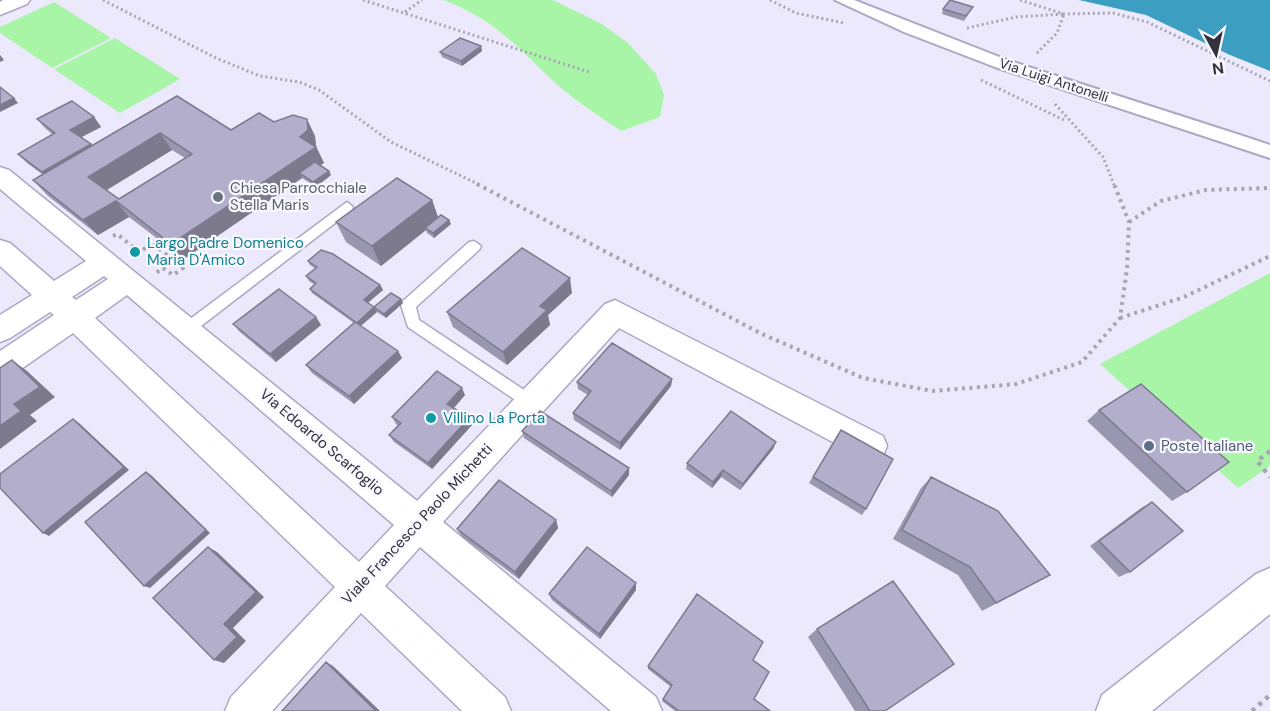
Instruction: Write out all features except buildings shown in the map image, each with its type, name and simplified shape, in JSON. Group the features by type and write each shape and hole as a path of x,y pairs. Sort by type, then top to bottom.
{"street":[{"path":"0,9 20,0"},
{"name":"Via Luigi Antonelli","path":"842,0 936,40 1023,72 1206,127 1270,152"},
{"name":"Via Edoardo Scarfoglio","path":"0,176 187,329 642,711"},
{"path":"0,250 64,307 490,711"},
{"path":"0,367 64,307 117,271"},
{"path":"0,330 64,307"},
{"name":"Viale Francesco Paolo Michetti","path":"245,711 615,312 871,446"},
{"path":"1118,711 1270,588"}],"lane":[{"path":"187,329 347,207"},
{"path":"474,246 408,305 413,323 530,403"}],"path":[{"path":"104,0 216,58 260,76 299,82 319,90 391,142 486,188 762,334 863,378 933,391 1016,384 1082,362 1120,318 1184,297 1270,256"},
{"path":"363,0 589,72"},
{"path":"404,13 422,0"},
{"path":"1020,0 1064,14"},
{"path":"936,40 986,22 1064,14 1113,13 1147,22 1255,76 1270,81"},
{"path":"1023,72 1040,49 1057,33 1064,14"},
{"path":"1050,80 1053,101 1070,123 1087,137 1103,157 1129,222 1127,268 1120,318"},
{"path":"1129,222 1161,201 1206,190 1270,188"},
{"path":"146,248 159,240"},
{"path":"153,244 183,268 172,275 163,268"},
{"path":"1270,451 1257,462 1270,477"},
{"path":"1252,711 1270,695"}],"green space":[{"path":"444,0 553,0 602,24 628,43 656,74 664,95 660,117 621,131 561,88 495,28"},
{"path":"54,2 111,38 52,68 0,33 0,27"},
{"path":"115,38 180,79 120,113 54,69"},
{"path":"1270,273 1270,466 1238,488 1100,364"}],"water":[{"path":"1079,0 1270,0 1270,71 1230,55 1146,15"}],"place":[{"name":"Chiesa Parrocchiale Stella Maris","path":"218,197"},
{"name":"Largo Padre Domenico Maria D'Amico","path":"135,252"},
{"name":"Villino La Porta","path":"431,418"},
{"name":"Poste Italiane","path":"1149,446"}]}
